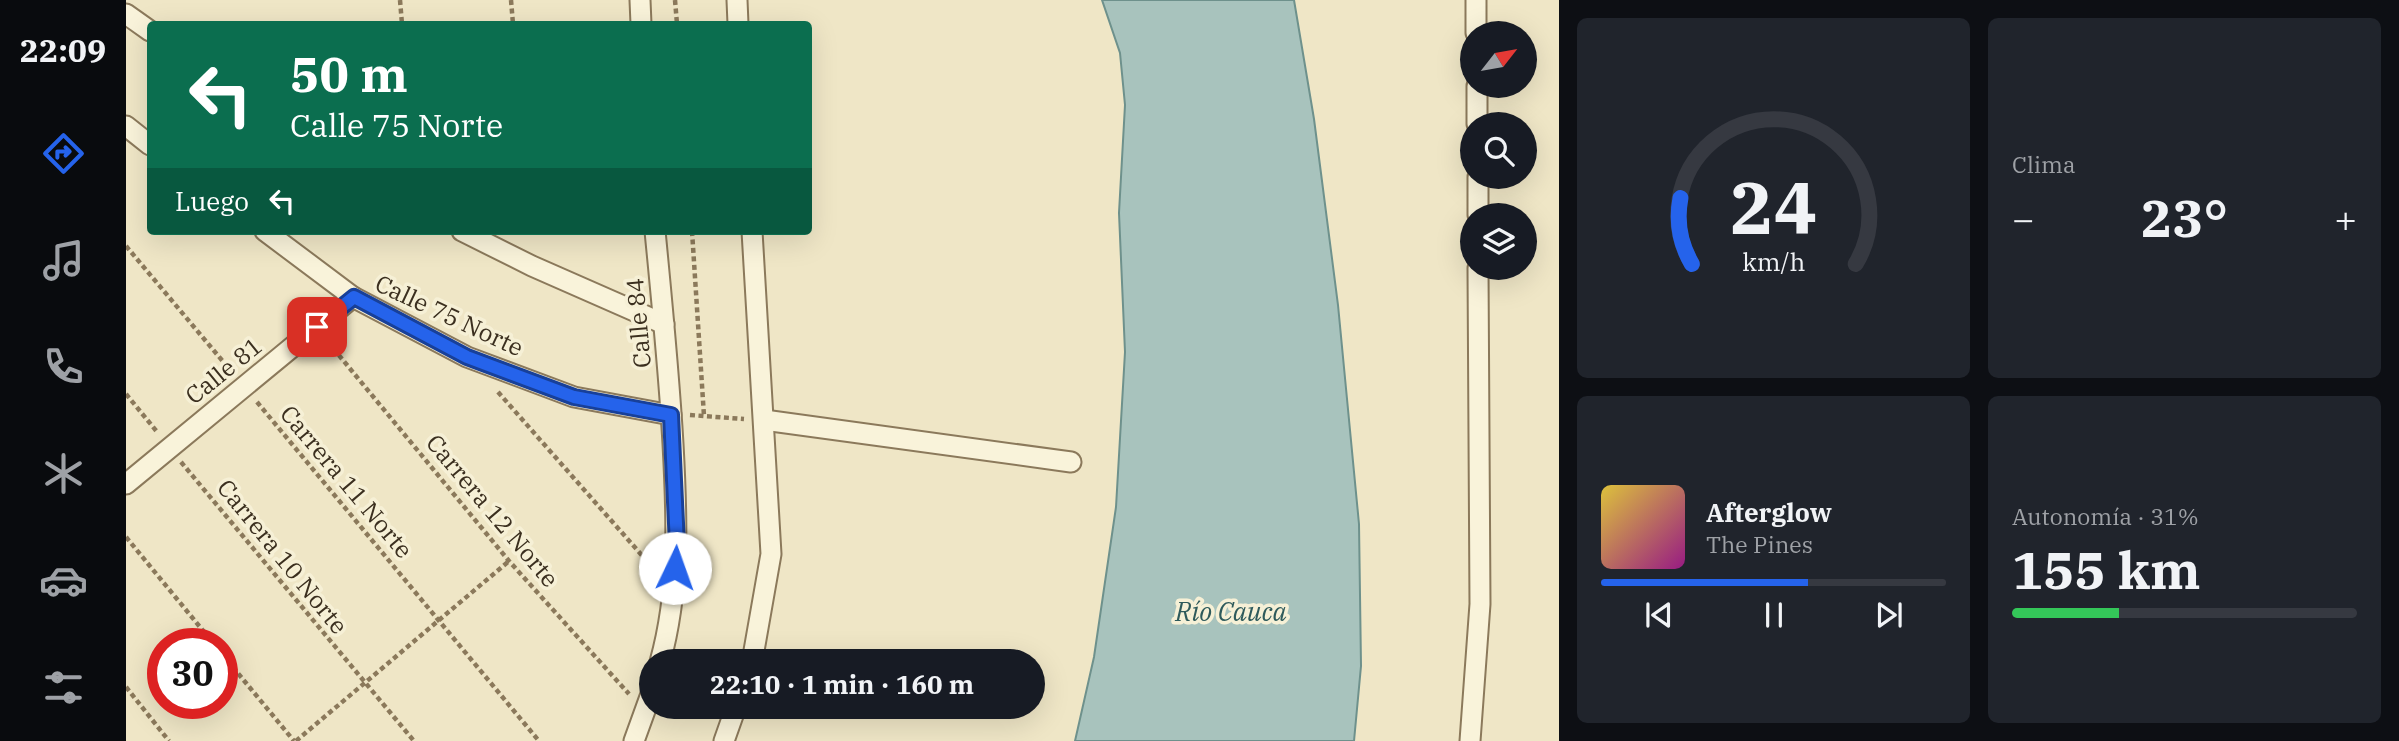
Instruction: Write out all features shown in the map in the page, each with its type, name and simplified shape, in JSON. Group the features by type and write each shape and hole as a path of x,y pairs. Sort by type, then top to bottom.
{"street":[{"path":"639,0 641,21"},
{"path":"737,0 738,21"},
{"path":"1476,0 1476,21"},
{"path":"126,14 147,29"},
{"path":"126,126 147,143"},
{"name":"Calle 75 Norte","path":"270,235 354,297 467,357 574,397 671,415"},
{"path":"470,235 532,266 664,324"},
{"name":"Calle 84","path":"656,235 671,415 677,545 670,626 664,649"},
{"path":"751,235 771,554 754,649"},
{"path":"1471,741 1480,604 1478,280"},
{"name":"Calle 81","path":"126,484 354,297"},
{"path":"764,420 1071,462"},
{"path":"634,741 643,719"},
{"path":"724,741 732,719"}],"path":[{"path":"400,0 402,21"},
{"path":"511,0 513,21"},
{"path":"676,0 677,21"},
{"path":"692,235 704,416"},
{"name":"Carrera 11 Norte","path":"126,246 539,741"},
{"name":"Carrera 12 Norte","path":"317,327 509,561 639,705"},
{"path":"494,387 673,590"},
{"name":"Carrera 10 Norte","path":"126,394 414,741"},
{"path":"671,415 764,420"},
{"path":"126,537 201,628"},
{"path":"238,673 295,741 509,561"},
{"path":"126,687 169,741"}],"water":[{"name":"Río Cauca","path":"1102,0 1294,0 1314,119 1338,305 1359,524 1361,666 1354,741 1075,741 1094,657 1116,507 1125,352 1119,213 1125,105 1120,53"}],"route":[{"path":"317,327 354,297 467,357 574,397 671,415 677,545 675,568"}]}
